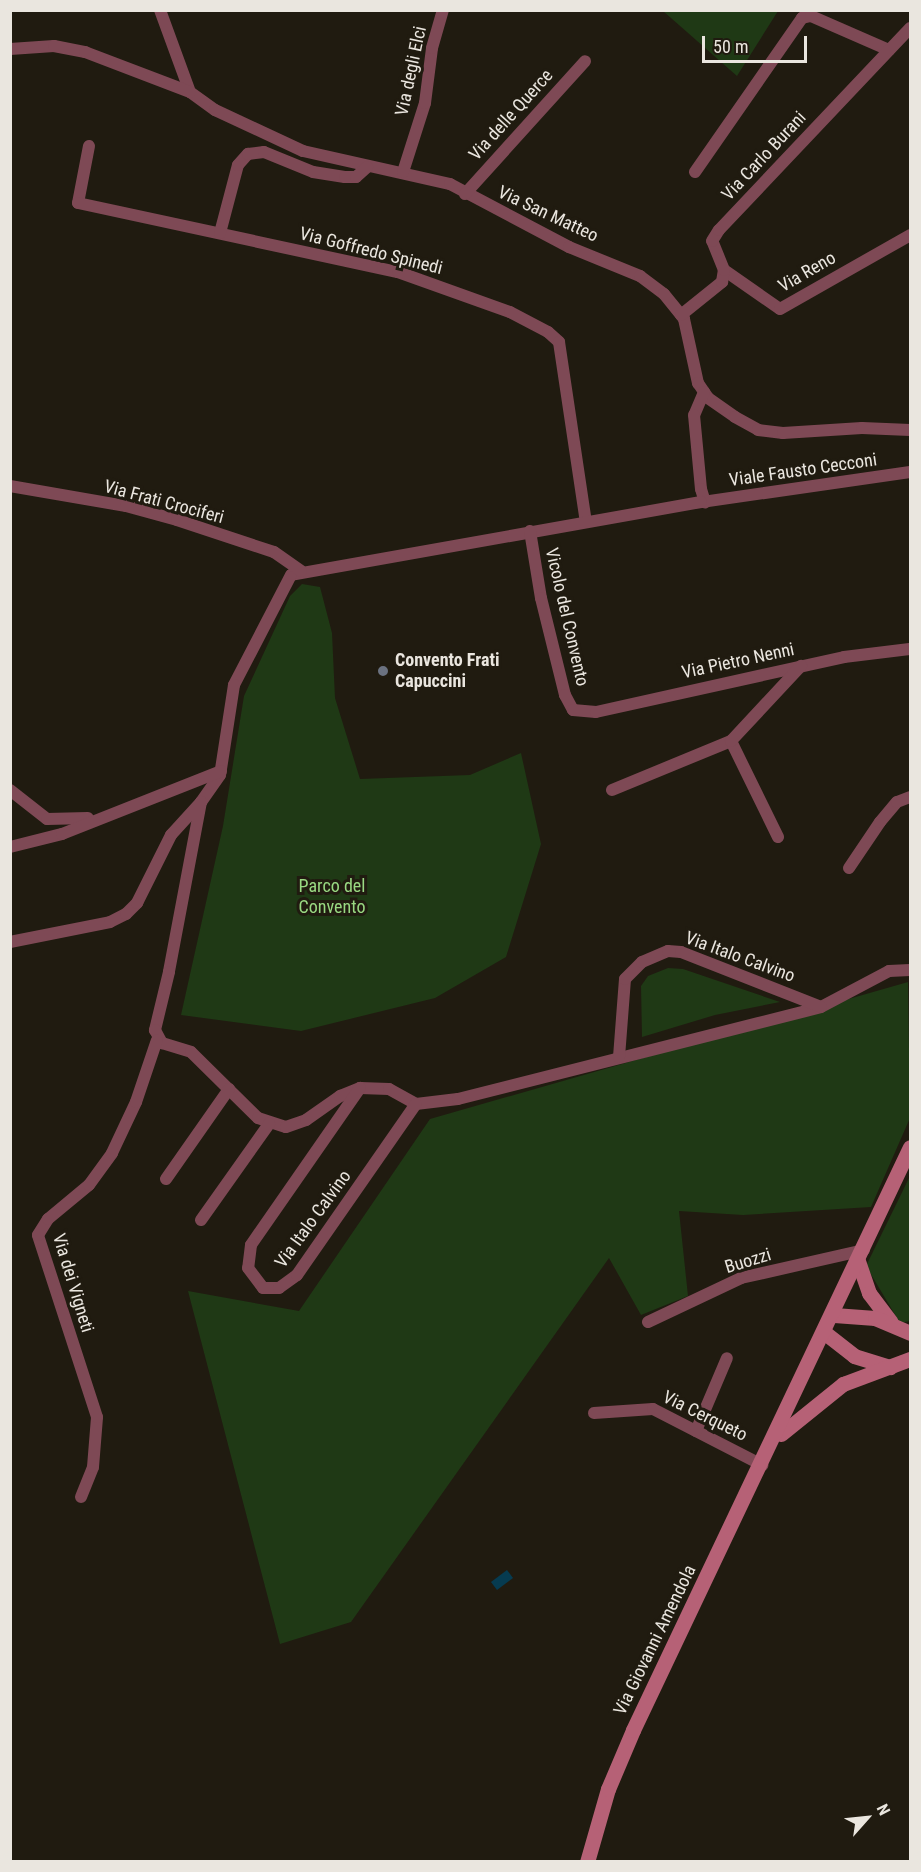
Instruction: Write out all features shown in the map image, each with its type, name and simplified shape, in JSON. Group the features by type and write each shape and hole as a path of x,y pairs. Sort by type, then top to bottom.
{"main road":[{"name":"Via Giovanni Amendola","path":"587,1862 608,1789 633,1730 834,1315 910,1147"},
{"path":"861,1256 872,1299 893,1324"},
{"path":"834,1315 858,1315 893,1324 910,1333"},
{"path":"825,1333 854,1356 890,1367"},
{"path":"772,1443 829,1393 910,1359"}],"street":[{"path":"160,10 190,92"},
{"name":"Via degli Elci","path":"403,172 425,103 432,48 443,10"},
{"path":"695,172 802,18 811,16 889,50"},
{"name":"Via Carlo Burani","path":"724,270 712,241 719,230 910,28"},
{"name":"Via San Matteo","path":"10,48 54,46 85,52 190,92 215,110 277,141 367,167 403,172 450,184 568,247 640,276 664,294 681,315 698,383 704,392"},
{"name":"Via delle Querce","path":"465,194 585,61"},
{"name":"Via Goffredo Spinedi","path":"89,146 78,203 426,280 510,312 548,332 559,342 586,522"},
{"path":"220,233 238,165 248,154 264,152 313,172 345,177 356,177 367,167"},
{"name":"Via Reno","path":"724,270 780,309 910,235"},
{"path":"681,315 722,282 724,270"},
{"path":"703,502 694,415 704,392 735,417 758,430 783,433 862,428 910,430"},
{"name":"Viale Fausto Cecconi","path":"301,571 703,502 910,472"},
{"name":"Via Frati Crociferi","path":"10,486 126,507 177,520 274,552 301,571"},
{"name":"Vicolo del Convento","path":"530,531 541,598 566,695 573,710"},
{"path":"10,942 110,922 126,914 137,903 171,835 215,787 221,771 237,677 291,575 301,571"},
{"name":"Via Pietro Nenni","path":"573,710 596,712 801,666 910,649"},
{"path":"612,790 731,741 801,666"},
{"path":"731,741 778,837"},
{"path":"10,847 62,834 96,818 221,771"},
{"path":"10,790 47,819 96,818"},
{"path":"849,868 880,822 897,802 910,797"},
{"path":"201,802 170,972 155,1025 157,1040 191,1052 254,1116 269,1124 299,1124 340,1095 360,1088 389,1089 416,1104 458,1098 821,1007 889,971 910,970"},
{"name":"Via Italo Calvino","path":"619,1057 626,979 642,962 668,951 681,952 821,1007"},
{"name":"Via dei Vigneti","path":"81,1497 93,1467 97,1417 38,1234 48,1219 89,1185 112,1153 136,1102 157,1040"},
{"name":"Via Italo Calvino","path":"360,1088 251,1245 248,1268 263,1288 279,1288 297,1275 416,1104"},
{"path":"166,1179 229,1089"},
{"path":"201,1220 269,1124"},
{"name":"Buozzi","path":"648,1322 741,1278 861,1256"},
{"path":"696,1431 727,1358"},
{"name":"Via Cerqueto","path":"594,1413 653,1408 762,1465"}],"green space":[{"path":"663,11 778,11 737,76"},
{"name":"Parco del Convento","path":"302,584 320,587 332,633 335,698 360,779 470,775 521,753 541,844 506,957 435,998 301,1031 181,1015 223,826 244,696 290,596"},
{"path":"668,968 683,969 780,1002 715,1015 642,1037 641,986 648,976"},
{"path":"908,982 910,1118 871,1207 743,1215 679,1211 688,1296 641,1315 609,1258 351,1622 280,1644 188,1291 299,1311 430,1119"},
{"path":"910,1176 910,1321 900,1323 866,1266"}],"water":[{"path":"507,1570 513,1578 497,1590 491,1582"}],"place":[{"name":"Convento Frati Capuccini","path":"383,671"}]}
